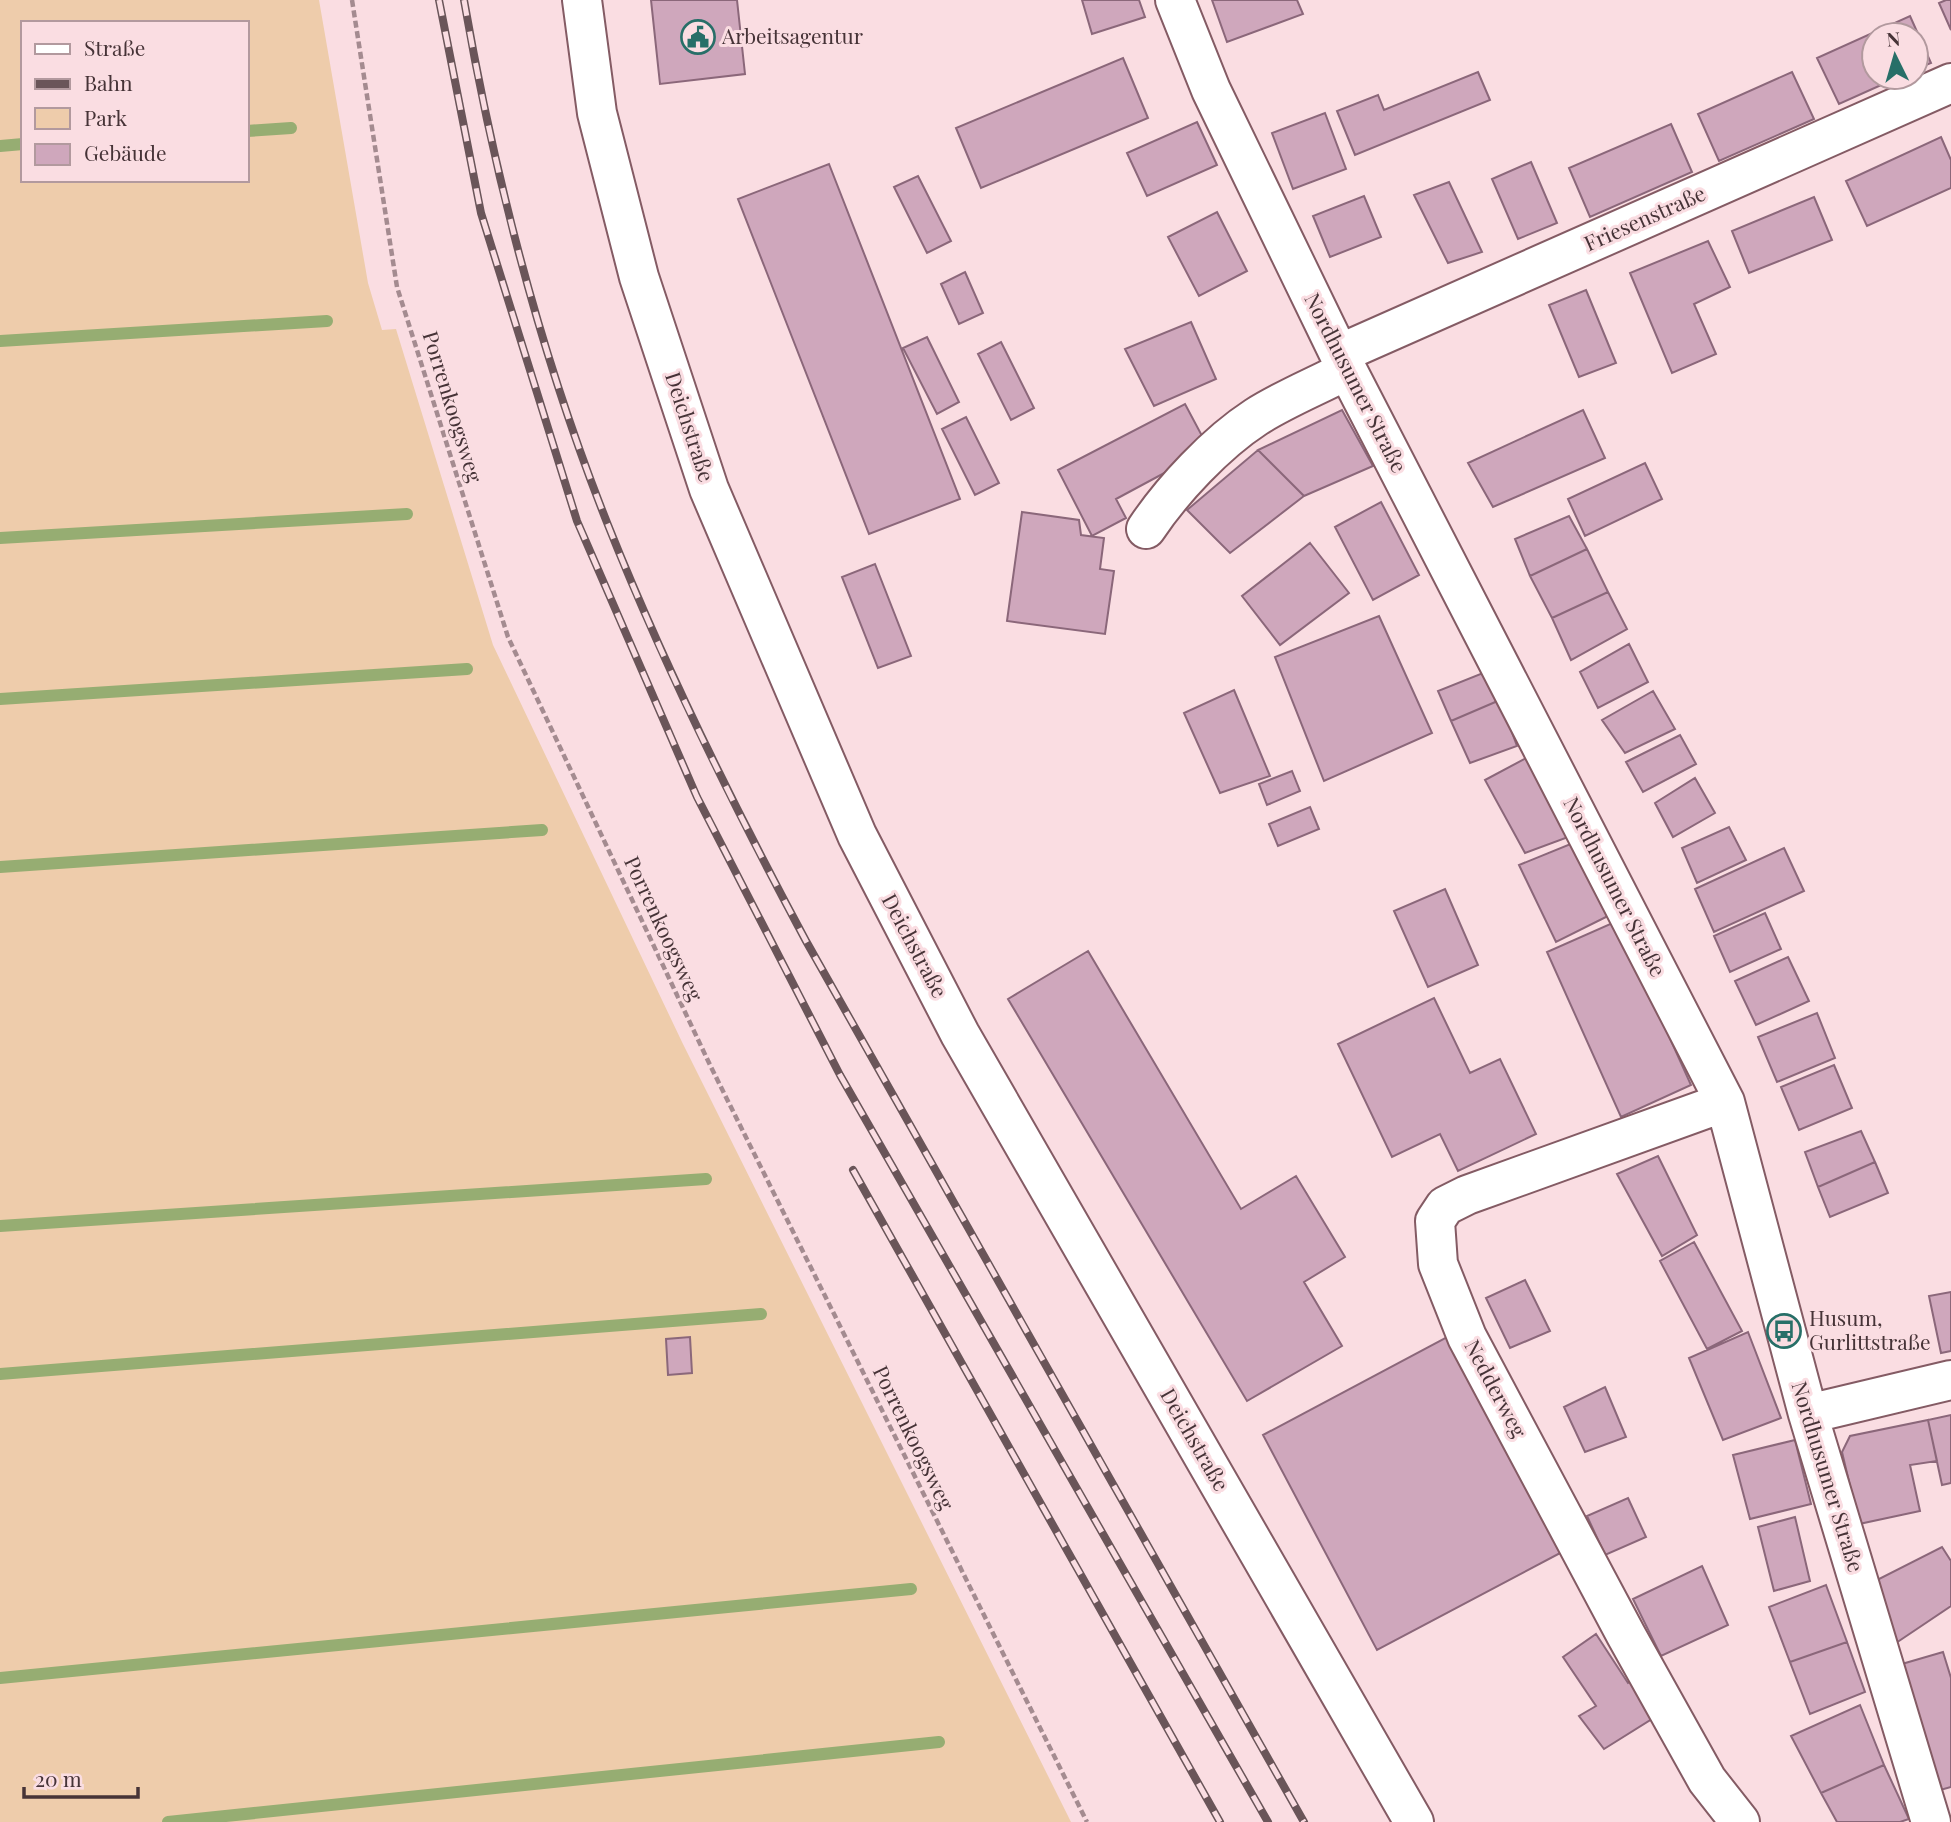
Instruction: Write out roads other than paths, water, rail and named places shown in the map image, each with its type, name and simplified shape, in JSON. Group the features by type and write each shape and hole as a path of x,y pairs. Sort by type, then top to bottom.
{"street":[{"name":"Deichstraße","path":"582,0 597,113 639,277 709,489 856,835 960,1034 1414,1822"},
{"name":"Nordhusumer Straße","path":"1175,0 1211,90 1343,362 1725,1102 1808,1414 1931,1822"},
{"name":"Friesenstraße","path":"1146,529 1162,505 1232,434 1343,362 1951,83"},
{"name":"Nedderweg","path":"1725,1102 1445,1206 1435,1221 1435,1243 1438,1264 1467,1337 1626,1635 1707,1780 1740,1822"},
{"path":"1808,1414 1951,1380"}],"waterway":[{"path":"248,131 291,128"},
{"path":"0,146 21,144"},
{"path":"0,341 327,321"},
{"path":"0,538 407,514"},
{"path":"0,699 467,669"},
{"path":"0,867 542,830"},
{"path":"0,1226 706,1179"},
{"path":"0,1374 761,1314"},
{"path":"0,1678 911,1589"},
{"path":"168,1822 939,1742"}],"railway":[{"path":"439,0 481,213 577,521 697,797 840,1075 1268,1822"},
{"path":"464,0 490,134 522,267 541,332 608,525 676,684 752,839 806,941 1304,1822"},
{"path":"853,1170 1220,1822"}],"place":[{"name":"Arbeitsagentur","path":"698,37"},
{"name":"Husum, Gurlittstraße","path":"1784,1331"}]}
